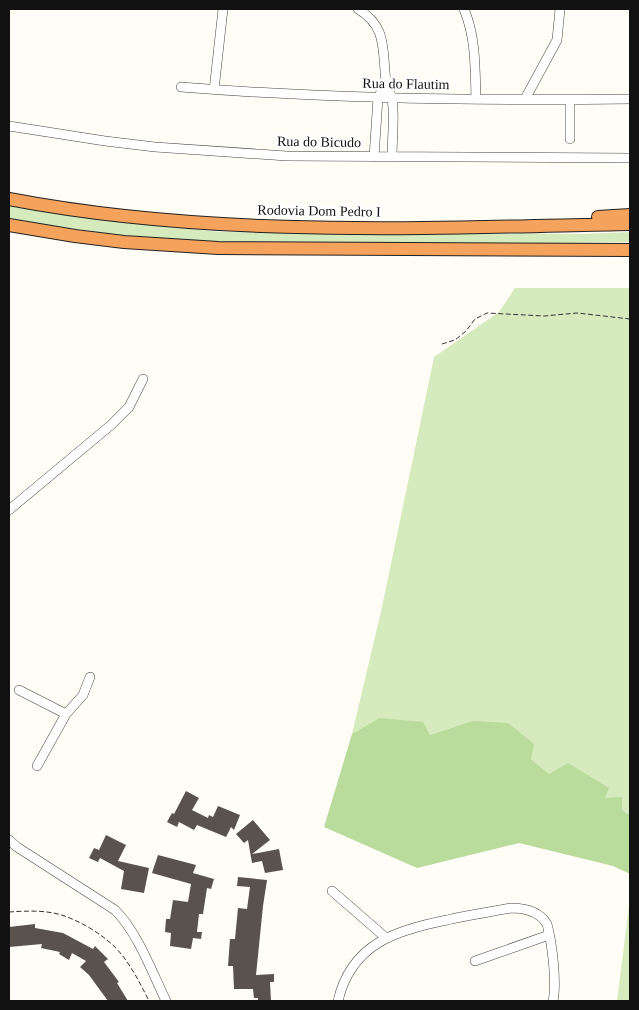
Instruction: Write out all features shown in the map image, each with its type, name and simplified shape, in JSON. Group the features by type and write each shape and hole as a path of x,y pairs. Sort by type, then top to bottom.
{"highway":[{"name":"Rodovia Dom Pedro I","path":"9,199 130,216 209,224 333,227 630,224"},
{"path":"514,226 630,215"},
{"path":"9,225 94,238 210,248 630,251"}],"street":[{"path":"214,90 223,9"},
{"path":"358,9 366,14 376,26 383,39 386,83 392,98 392,157"},
{"path":"464,9 474,46 476,98"},
{"path":"525,99 557,40 560,9"},
{"path":"374,157 378,98 386,83"},
{"name":"Rua do Flautim","path":"181,87 289,95 378,98 630,99"},
{"path":"570,100 570,139"},
{"name":"Rua do Bicudo","path":"9,126 155,147 287,156 630,158"},
{"path":"9,510 111,426 129,407 142,379"},
{"path":"36,766 66,714 83,695 90,677"},
{"path":"19,690 66,714"},
{"path":"9,840 115,910 121,916 166,1001"},
{"path":"332,891 385,937"},
{"path":"338,1001 340,991 350,971 370,948 385,937 422,924 511,908 524,908 540,915 547,924 554,979 555,992 553,1001"},
{"path":"475,961 549,935"}],"path":[{"path":"442,344 456,340 476,319 487,313 544,316 577,313 630,319"},
{"path":"9,912 37,910 59,914 107,939 122,954 136,975 149,1001"}],"green space":[{"path":"9,206 117,222 221,232 583,234 630,232 630,242 508,244 221,243 115,234 35,223 9,218"},
{"path":"515,288 630,288 630,814 627,814 605,798 568,764 549,774 531,759 472,721 430,735 379,718 352,734 382,607 434,357 499,312"},
{"path":"379,718 423,722 430,735 472,721 508,723 534,744 531,759 549,774 568,763 609,788 605,798 622,797 622,809 627,814 630,814 630,874 613,866 519,843 417,868 324,827 352,734"},
{"path":"630,898 630,1001 617,1001"}],"building":[{"path":"186,791 199,798 192,810 208,818 209,815 213,817 218,806 240,815 234,830 231,827 226,837 197,825 194,830 179,822 177,827 167,822 172,813 174,814"},
{"path":"253,820 270,840 252,854 279,849 283,870 265,873 262,861 252,863 248,840 244,843 236,834"},
{"path":"106,835 126,845 118,861 149,868 144,893 121,889 124,871 100,858 98,862 89,858 94,848 99,850"},
{"path":"158,855 196,865 193,873 214,879 211,889 207,888 203,914 199,914 197,932 202,932 201,939 193,938 191,949 170,946 171,933 165,932 166,919 170,919 173,900 188,902 191,884 152,873"},
{"path":"238,877 267,880 256,975 274,974 274,982 270,982 271,1001 258,1001 258,998 254,998 253,989 234,989 233,966 228,966 230,939 235,939 238,908 247,909 250,887 237,886"},
{"path":"35,924 35,928 63,933 93,949 95,946 108,959 104,962 119,982 117,983 128,1001 108,1001 89,975 80,967 86,961 72,953 69,960 59,954 60,952 41,948 42,944 9,947 9,927"}]}
